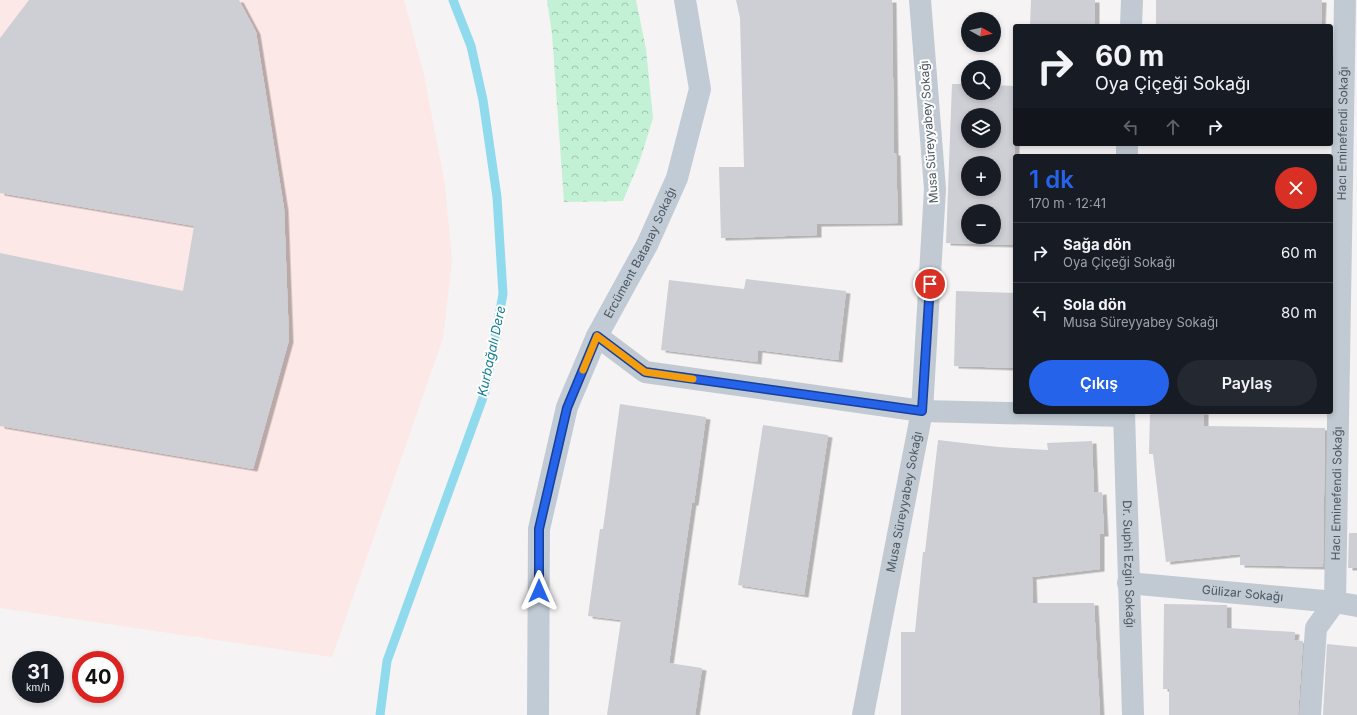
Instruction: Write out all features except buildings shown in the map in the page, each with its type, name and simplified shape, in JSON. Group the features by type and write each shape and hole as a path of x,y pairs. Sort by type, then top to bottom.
{"street":[{"name":"Ercüment Batanay Sokağı","path":"538,715 539,529 567,408 597,336 647,245 677,178 700,89 685,0"},
{"name":"Musa Süreyyabey Sokağı","path":"863,715 922,411 935,190 920,0"},
{"path":"1131,24 1132,0"},
{"name":"Hacı Eminefendi Sokağı","path":"1335,602 1345,0"},
{"path":"597,336 645,372 922,411 1013,412"},
{"name":"Dr. Suphi Ezgin Sokağı","path":"1124,414 1133,715"},
{"name":"Gülizar Sokağı","path":"1128,583 1335,602 1357,606"},
{"path":"1310,715 1316,628 1335,602"}],"shaded area":[{"path":"0,0 404,0 424,75 445,185 452,261 443,338 332,657 0,608"}],"green space":[{"path":"547,0 636,0 646,49 653,118 640,160 623,201 564,202 552,34"}],"waterway":[{"name":"Kurbağalı Dere","path":"380,715 387,661 485,392 503,294 497,197 483,100 471,46 453,0"}],"slow traffic":[{"path":"583,370 597,336 645,372 693,379"}],"route":[{"path":"539,591 539,529 567,408 597,336 645,372 922,411 930,284"}]}
